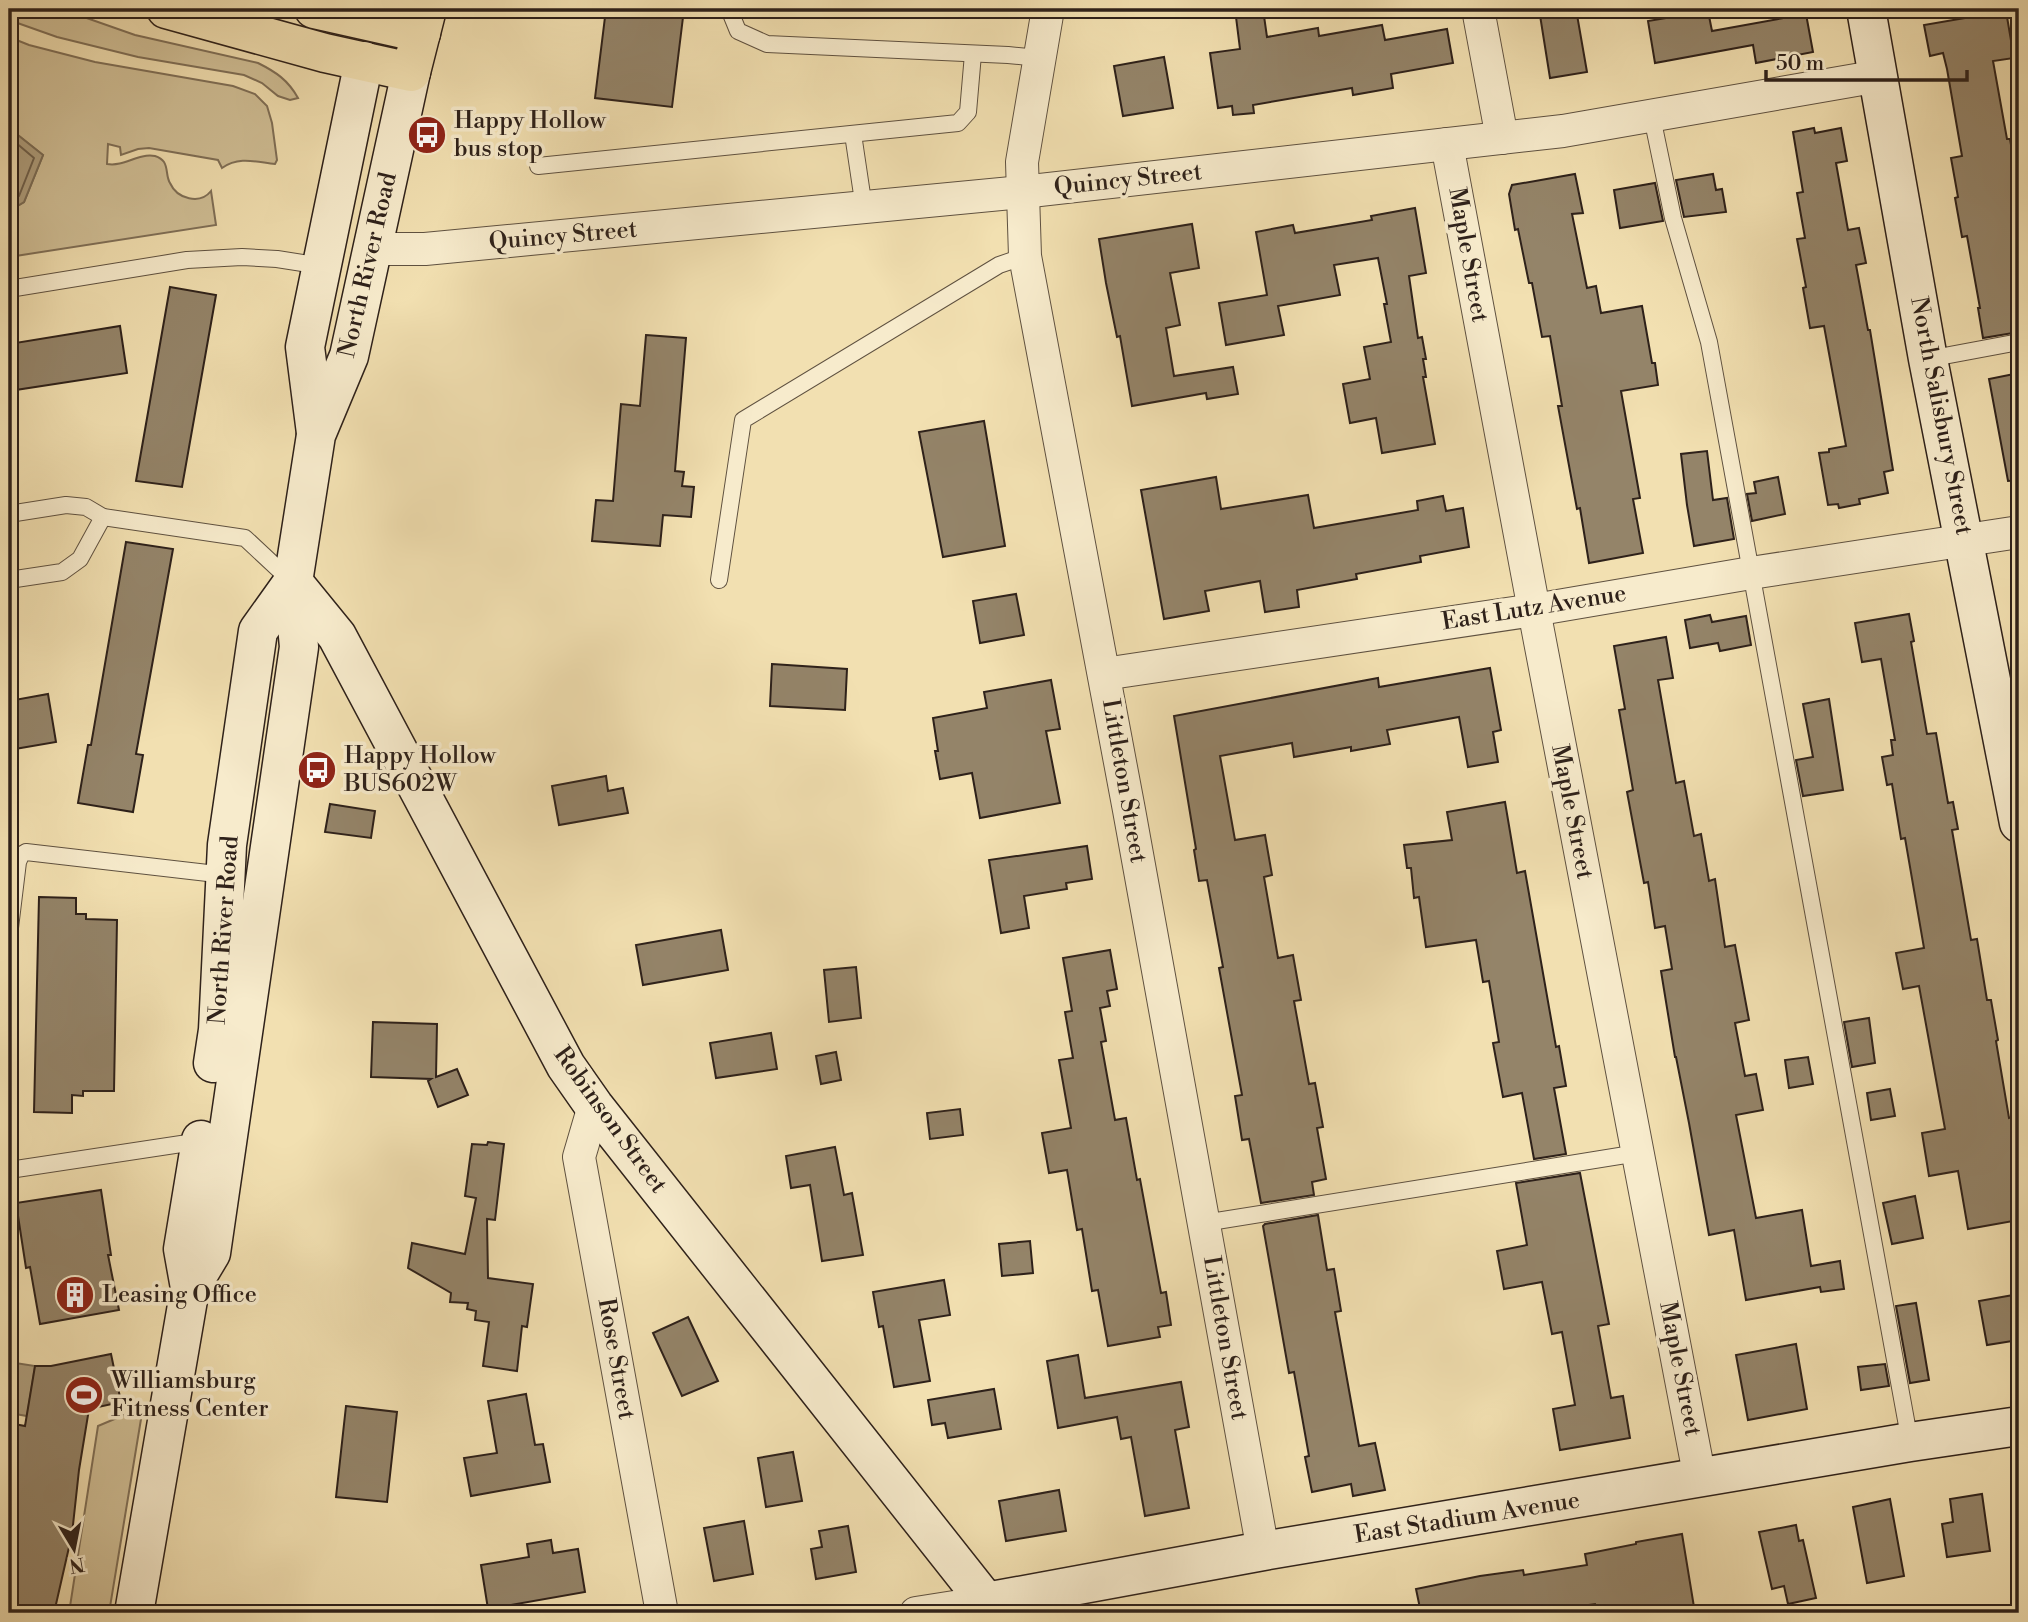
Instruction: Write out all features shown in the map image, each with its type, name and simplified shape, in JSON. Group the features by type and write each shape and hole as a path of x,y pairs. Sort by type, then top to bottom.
{"main road":[{"path":"166,9 326,53 411,72"},
{"path":"314,9 424,21"},
{"name":"North River Road","path":"364,61 374,16"},
{"name":"North River Road","path":"411,72 424,21"}],"street":[{"name":"Littleton Street","path":"1048,9 1021,162 1025,256 1104,674 1263,1551"},
{"path":"1478,9 1502,138"},
{"name":"North Salisbury Street","path":"1866,9 1928,359 1965,540 2011,732 2019,823"},
{"name":"North River Road","path":"316,435 305,346 364,61"},
{"name":"North River Road","path":"190,1288 211,1253 296,671 299,647 293,582 316,435 349,356 411,72"},
{"name":"Quincy Street","path":"373,249 425,249 864,208 1563,131 1878,76"},
{"name":"Maple Street","path":"1447,144 1700,1479"},
{"name":"East Lutz Avenue","path":"1104,674 1534,610 2019,531"},
{"name":"North River Road","path":"134,1613 190,1288 183,1249 218,1030 227,845 258,631 293,582"},
{"name":"Robinson Street","path":"293,582 337,636 566,1066 594,1106 990,1607"},
{"name":"Rose Street","path":"594,1106 579,1157 662,1613"},
{"name":"East Stadium Avenue","path":"916,1613 990,1607 1263,1551 2019,1426"}],"lane":[{"path":"729,9 738,31 767,44 1039,58"},
{"path":"538,166 958,123 968,112 973,54"},
{"path":"1652,117 1673,218 1709,342 1910,1442"},
{"path":"853,134 864,208"},
{"path":"719,580 743,420 999,265 1025,256"},
{"path":"9,289 187,260 242,257 322,266"},
{"path":"1928,359 2019,342"},
{"path":"9,514 66,505 86,508 103,517 245,538 293,582"},
{"path":"9,580 62,572 80,559 103,517"},
{"path":"9,936 18,862 26,852 225,875"},
{"path":"16,1169 201,1141"},
{"path":"1204,1223 1638,1153"}],"shaded area":[{"path":"9,9 61,9 135,35 258,63 281,77 298,98 290,100 278,96 262,83 244,75 138,57 57,37 9,20"},
{"path":"9,37 95,62 233,86 255,94 267,106 277,160 275,164 241,161 222,168 218,160 149,148 121,155 120,147 108,144 107,164 120,164 142,156 155,156 164,162 169,181 178,193 195,199 211,191 216,225 9,257 9,211 24,202 43,155 9,128"},
{"path":"143,1407 109,1613 69,1613 98,1426"}],"water":[{"path":"9,128 43,155 24,202 9,211"},
{"path":"9,1362 35,1366 27,1416 9,1413"}],"building":[{"path":"606,9 684,9 672,107 595,98"},
{"path":"1235,9 1263,9 1267,37 1318,28 1319,36 1382,25 1385,40 1447,29 1453,63 1391,74 1393,88 1353,95 1352,88 1253,105 1254,113 1233,115 1232,106 1218,108 1210,53 1240,49"},
{"path":"1539,9 1576,9 1587,72 1550,78"},
{"path":"1708,11 1712,31 1806,14 1813,52 1756,63 1753,45 1655,63 1648,21"},
{"path":"2006,11 2014,58 1993,61 2019,192 2019,332 1983,338 1967,236 1962,237 1955,198 1958,197 1951,158 1962,156 1947,69 1943,53 1930,56 1924,25"},
{"path":"1164,57 1173,108 1123,116 1114,66"},
{"path":"1814,128 1815,133 1841,128 1847,161 1836,163 1848,230 1859,228 1866,263 1856,265 1870,330 1893,470 1884,472 1888,493 1859,499 1860,504 1839,508 1838,504 1828,505 1819,453 1846,446 1824,326 1810,328 1797,239 1805,238 1797,193 1803,192 1793,132"},
{"path":"1575,174 1583,213 1572,214 1587,288 1596,286 1601,313 1642,306 1658,385 1621,391 1640,498 1633,499 1643,553 1589,563 1558,406 1562,406 1550,336 1542,337 1532,283 1529,283 1518,229 1515,230 1509,194 1512,185"},
{"path":"1713,174 1716,190 1722,189 1726,212 1684,217 1676,180"},
{"path":"1655,183 1663,221 1620,228 1614,190"},
{"path":"1415,208 1426,273 1409,276 1418,338 1422,337 1426,359 1423,359 1426,377 1423,377 1435,444 1382,453 1376,418 1350,423 1343,384 1370,379 1364,347 1391,342 1378,258 1334,265 1340,295 1278,306 1284,335 1226,345 1219,303 1267,295 1256,232 1293,225 1295,233 1372,220 1371,216"},
{"path":"1192,224 1199,268 1170,273 1180,325 1166,328 1174,376 1233,367 1238,394 1207,399 1206,393 1132,406 1099,239"},
{"path":"170,287 216,295 182,487 136,481"},
{"path":"120,326 127,373 9,391 9,344"},
{"path":"646,335 686,338 675,471 684,472 682,486 694,487 691,517 663,515 660,546 592,541 596,500 613,501 621,404 640,406"},
{"path":"2019,373 2019,480 2008,481 1989,379"},
{"path":"984,421 1005,546 943,557 919,432"},
{"path":"1707,451 1713,500 1727,498 1734,539 1694,546 1681,454"},
{"path":"1216,477 1221,509 1308,495 1314,528 1418,510 1417,501 1443,496 1446,511 1463,508 1469,547 1420,556 1421,562 1356,574 1357,579 1297,590 1299,607 1265,612 1260,581 1205,591 1209,611 1164,619 1141,490"},
{"path":"1778,477 1785,514 1752,521 1747,494 1756,493 1754,482"},
{"path":"126,542 173,549 136,754 143,755 133,812 78,803 88,745 91,745"},
{"path":"1016,594 1024,635 980,643 973,601"},
{"path":"1909,614 1914,641 1911,642 1927,734 1936,733 1948,803 1953,802 1958,829 1952,830 1971,940 1977,939 1987,1000 1991,1000 2009,1118 2012,1117 2019,1160 2019,1220 1968,1229 1958,1171 1929,1176 1922,1133 1945,1129 1919,986 1903,989 1896,953 1924,948 1905,838 1901,839 1892,784 1887,785 1882,757 1893,755 1891,740 1895,740 1881,659 1862,662 1855,623"},
{"path":"1710,615 1712,622 1746,616 1751,645 1720,651 1718,643 1690,648 1685,620"},
{"path":"1666,637 1673,678 1658,680 1676,783 1684,781 1694,836 1701,834 1709,881 1715,879 1725,947 1735,945 1749,1020 1735,1023 1745,1076 1756,1074 1763,1110 1736,1115 1756,1218 1802,1210 1811,1266 1840,1261 1844,1289 1821,1292 1820,1287 1746,1300 1734,1230 1709,1235 1661,971 1672,969 1665,926 1655,928 1648,882 1644,883 1627,792 1633,790 1619,710 1625,709 1614,646"},
{"path":"772,664 847,669 845,710 770,706"},
{"path":"1490,668 1501,730 1493,732 1498,762 1468,767 1459,717 1387,730 1390,744 1351,751 1351,747 1294,757 1292,743 1220,756 1235,840 1265,835 1272,875 1264,877 1278,958 1293,955 1301,1000 1294,1001 1309,1084 1315,1083 1323,1127 1317,1128 1326,1179 1312,1182 1314,1195 1261,1203 1249,1139 1242,1140 1235,1096 1242,1095 1219,968 1223,967 1207,880 1199,881 1174,716 1378,678 1379,687"},
{"path":"1051,680 1060,729 1046,731 1060,803 980,818 972,773 940,779 933,718 987,708 984,692"},
{"path":"48,694 56,742 9,750 9,701"},
{"path":"1829,699 1843,790 1803,796 1796,760 1813,757 1803,704"},
{"path":"606,776 608,791 623,788 628,813 559,825 552,786"},
{"path":"1505,802 1517,873 1525,871 1556,1047 1559,1046 1566,1086 1554,1088 1566,1154 1534,1159 1522,1093 1503,1097 1493,1043 1499,1042 1489,981 1483,982 1476,940 1426,947 1419,897 1414,898 1411,868 1407,868 1404,845 1452,840 1447,812"},
{"path":"330,804 375,811 371,838 325,832"},
{"path":"1087,846 1092,879 1066,883 1067,889 1024,896 1029,928 1001,933 989,860"},
{"path":"39,897 76,898 76,914 86,914 86,919 117,920 114,1091 83,1091 83,1096 72,1095 72,1113 34,1112"},
{"path":"721,930 728,970 643,985 636,945"},
{"path":"1110,950 1117,989 1107,991 1110,1006 1100,1008 1106,1041 1101,1042 1115,1120 1126,1118 1161,1293 1166,1292 1171,1325 1158,1327 1160,1337 1108,1346 1098,1290 1092,1291 1082,1229 1077,1230 1067,1170 1049,1173 1042,1133 1071,1128 1059,1060 1073,1058 1065,1012 1072,1011 1063,958"},
{"path":"856,967 861,1018 829,1022 824,970"},
{"path":"1869,1018 1875,1063 1852,1067 1844,1022"},
{"path":"373,1022 437,1024 436,1077 457,1069 468,1095 438,1107 428,1081 431,1079 371,1077"},
{"path":"771,1033 777,1069 716,1078 710,1043"},
{"path":"836,1052 841,1080 821,1084 816,1056"},
{"path":"1808,1057 1813,1084 1789,1088 1785,1060"},
{"path":"1890,1089 1895,1116 1871,1120 1867,1093"},
{"path":"960,1109 963,1135 930,1139 927,1113"},
{"path":"488,1142 504,1144 495,1220 487,1219 488,1278 533,1284 527,1327 522,1326 517,1371 483,1366 489,1322 475,1320 476,1311 467,1309 468,1303 450,1302 451,1293 408,1268 412,1243 465,1254 476,1198 465,1196 472,1144 487,1145"},
{"path":"835,1147 844,1195 852,1193 863,1255 822,1261 810,1185 791,1188 786,1156"},
{"path":"1580,1173 1609,1324 1598,1326 1611,1398 1623,1396 1630,1438 1560,1450 1553,1409 1575,1405 1562,1332 1552,1334 1542,1282 1504,1289 1497,1251 1527,1245 1516,1183"},
{"path":"101,1190 111,1255 108,1255 119,1310 40,1324 30,1267 26,1268 16,1203"},
{"path":"1915,1196 1923,1238 1892,1244 1883,1203"},
{"path":"1318,1215 1327,1270 1334,1269 1341,1311 1335,1312 1359,1446 1375,1443 1385,1490 1353,1496 1351,1484 1312,1492 1305,1457 1309,1456 1294,1372 1289,1373 1263,1226"},
{"path":"1030,1241 1033,1273 1002,1276 999,1244"},
{"path":"944,1280 950,1315 919,1320 930,1381 894,1387 883,1326 879,1327 873,1292"},
{"path":"2019,1294 2019,1340 1987,1345 1979,1301"},
{"path":"1916,1303 1929,1380 1910,1383 1896,1306"},
{"path":"688,1317 718,1381 682,1396 653,1333"},
{"path":"1796,1344 1807,1409 1748,1420 1736,1355"},
{"path":"111,1354 121,1402 89,1409 72,1534 54,1613 9,1613 9,1423 25,1426 35,1366 51,1366"},
{"path":"1078,1355 1085,1398 1181,1382 1189,1427 1175,1430 1189,1508 1145,1516 1131,1437 1121,1439 1117,1417 1058,1428 1047,1361"},
{"path":"1885,1364 1889,1386 1861,1390 1858,1367"},
{"path":"994,1389 1001,1429 948,1438 945,1423 932,1425 928,1400"},
{"path":"526,1394 535,1445 543,1444 550,1482 471,1496 464,1458 497,1453 488,1401"},
{"path":"346,1406 397,1412 387,1502 336,1497"},
{"path":"793,1452 802,1501 766,1507 758,1458"},
{"path":"1059,1490 1066,1531 1006,1541 999,1501"},
{"path":"1982,1494 1990,1551 1947,1557 1942,1524 1953,1522 1950,1499"},
{"path":"1890,1499 1904,1576 1867,1583 1853,1507"},
{"path":"744,1521 753,1574 714,1581 704,1528"},
{"path":"1796,1525 1799,1541 1803,1540 1816,1598 1788,1604 1784,1586 1772,1589 1759,1532"},
{"path":"848,1526 856,1572 816,1579 811,1549 822,1547 819,1531"},
{"path":"1682,1534 1694,1607 1655,1613 1597,1613 1595,1604 1530,1613 1421,1613 1416,1589 1480,1576 1523,1570 1524,1575 1587,1565 1585,1554"},
{"path":"551,1540 553,1553 578,1549 585,1592 488,1609 481,1565 529,1557 527,1544"}],"place":[{"name":"Happy Hollow bus stop","path":"427,135"},
{"name":"Happy Hollow BUS602W","path":"317,770"},
{"name":"Leasing Office","path":"75,1295"},
{"name":"Williamsburg Fitness Center","path":"84,1395"}]}
